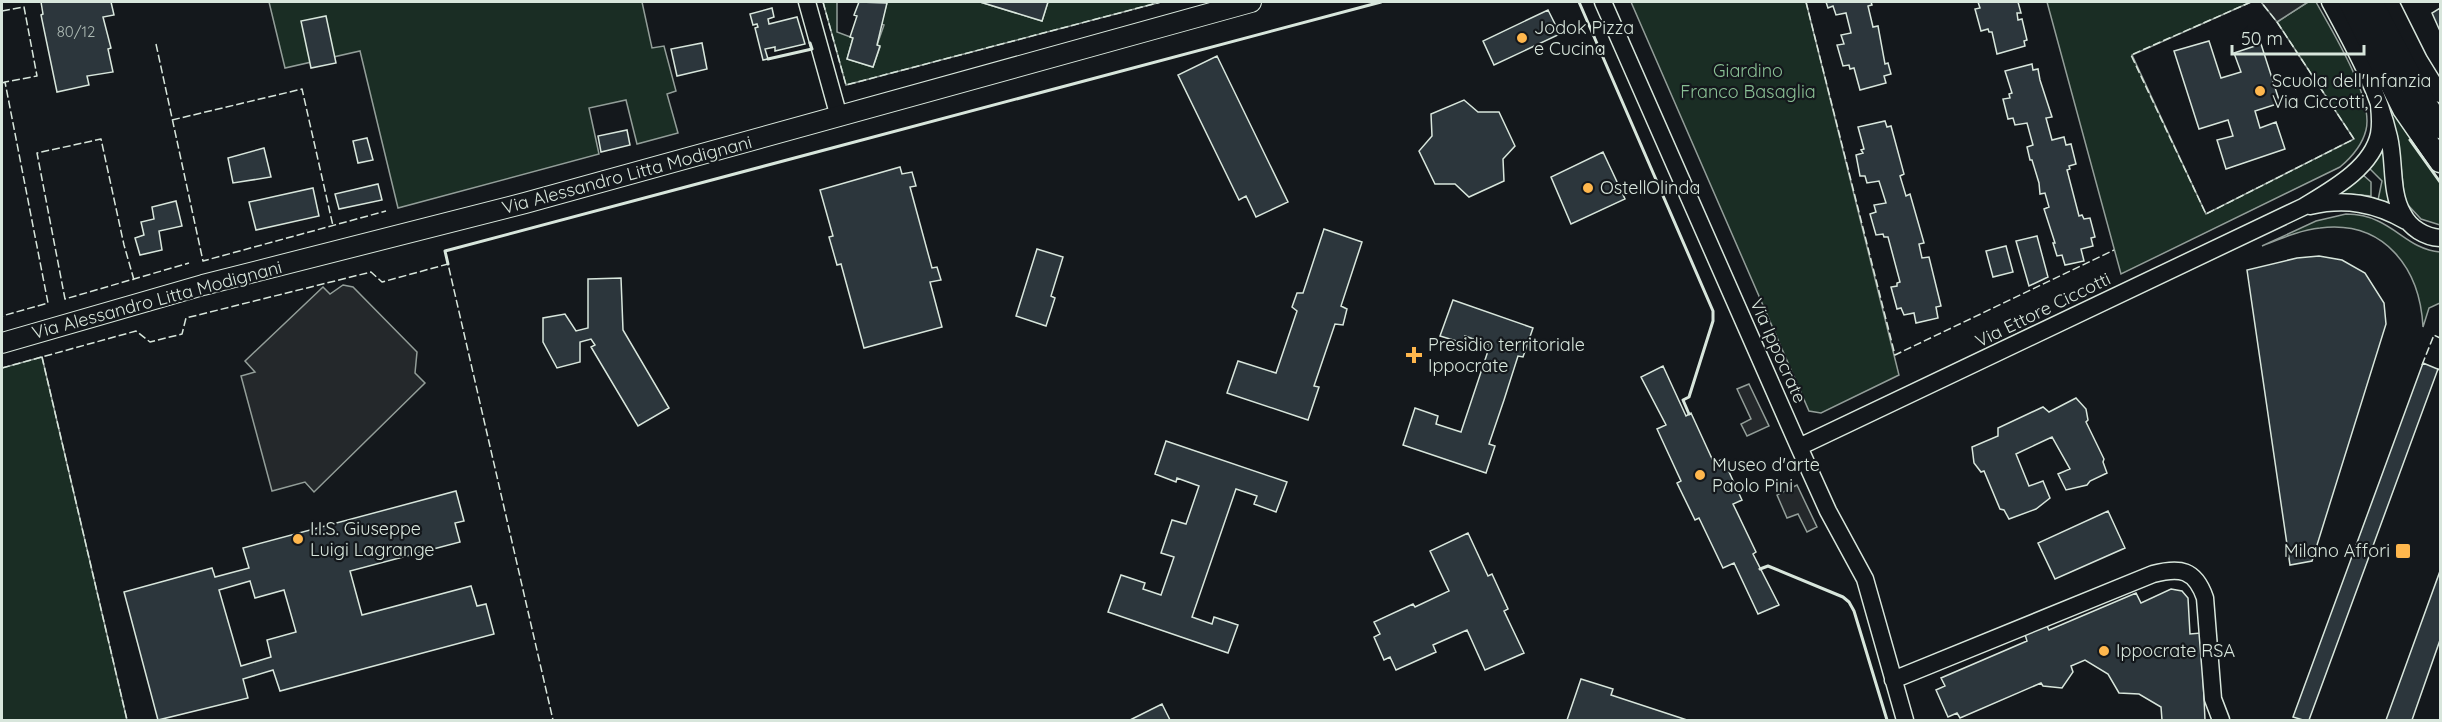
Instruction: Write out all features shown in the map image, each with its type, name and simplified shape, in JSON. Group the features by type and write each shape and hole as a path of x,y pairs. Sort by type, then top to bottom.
{"main road":[{"path":"2350,2 2404,108 2440,161"},
{"path":"2371,2 2421,97 2440,127"}],"street":[{"path":"807,2 839,117"},
{"name":"Via Alessandro Litta Modignani","path":"2,343 203,285 417,232 839,117 1199,8 1251,2"},
{"name":"Via Ippocrate","path":"1603,2 1828,511 1865,579 1905,720"},
{"path":"2330,2 2359,55 2379,105 2390,138 2398,204 2406,220"},
{"path":"2390,2 2419,60 2440,94"},
{"name":"Via Ettore Ciccotti","path":"1799,447 2303,207 2346,178 2368,157 2380,133 2379,105"},
{"name":"Via Ettore Ciccotti","path":"2303,207 2342,201 2358,202 2390,212 2406,220 2423,233 2440,238"},
{"path":"1893,680 2153,574 2179,570 2192,575 2200,584 2205,598 2213,699 2221,720"}],"green space":[{"path":"269,2 642,2 652,48 664,46 676,91 667,94 678,133 637,144 626,100 589,108 599,154 398,208 360,51 285,68"},
{"path":"823,2 837,2 837,32 853,38 847,59 873,67 880,47 877,45 884,25 881,24 887,3 885,2 980,2 1042,21 1048,2 1161,2 846,85"},
{"name":"Giardino Franco Basaglia","path":"1631,2 1806,2 1899,375 1821,413 1809,411"},
{"path":"2047,2 2251,2 2132,55 2206,214 2354,139 2277,22 2308,2 2316,2 2358,83 2367,117 2362,141 2340,167 2121,274"},
{"path":"2379,82 2402,126 2440,182 2440,225 2421,219 2407,204 2400,157"},
{"path":"2380,148 2385,149 2390,203 2378,200 2382,181 2368,167"},
{"path":"2362,174 2371,182 2371,196 2348,194 2335,196"},
{"path":"2346,214 2374,219 2422,248 2440,252 2440,303 2429,308 2423,327 2415,286 2406,268 2394,252 2380,240 2363,232 2343,228 2320,228 2262,246 2316,221"},
{"path":"42,357 127,720 2,720 2,368"}],"shaded area":[{"path":"2261,2 2308,2 2277,22"},
{"path":"343,285 353,287 417,352 415,373 425,383 314,492 305,482 272,491 241,376 255,372 245,361 323,287 330,294"},
{"path":"1749,384 1769,426 1747,436 1741,424 1751,419 1737,389"},
{"path":"1797,485 1817,527 1807,532 1798,514 1787,518 1777,495"}],"building":[{"path":"41,2 111,2 114,15 103,17 111,48 108,49 113,72 87,76 89,85 57,92 41,15 43,14"},
{"path":"859,2 887,3 877,45 880,46 873,67 847,59 853,38 850,37 857,16 854,15"},
{"path":"980,2 1048,2 1042,21"},
{"path":"1826,2 1871,2 1872,5 1868,6 1873,27 1878,26 1885,64 1888,63 1891,74 1884,76 1886,83 1860,90 1854,68 1850,69 1849,65 1843,66 1837,45 1844,44 1841,35 1851,33 1846,13 1836,15 1833,6 1828,8"},
{"path":"1978,2 2018,2 2021,13 2017,13 2018,20 2022,19 2027,40 2024,41 2025,46 1997,54 1992,32 1988,29 1981,31 1975,9 1980,8"},
{"path":"772,8 774,17 768,19 769,24 797,17 805,44 775,51 775,47 765,49 768,59 763,60 755,28 758,27 757,24 753,25 750,14"},
{"path":"2440,8 2440,31 2432,13"},
{"path":"1548,10 1560,34 1494,65 1483,41"},
{"path":"326,16 336,63 311,68 301,21"},
{"path":"2209,41 2221,78 2241,72 2234,53 2261,44 2280,103 2255,111 2260,128 2276,122 2285,149 2226,169 2217,140 2233,136 2228,120 2199,129 2174,51"},
{"path":"702,43 707,69 677,76 671,49"},
{"path":"1217,56 1288,202 1256,217 1246,196 1239,200 1178,75"},
{"path":"2032,64 2033,70 2038,69 2052,117 2046,118 2052,140 2064,137 2066,145 2071,144 2076,164 2069,166 2070,169 2067,170 2079,216 2082,215 2084,219 2090,218 2095,237 2091,238 2093,246 2081,249 2084,261 2065,265 2062,255 2057,256 2044,209 2049,207 2045,193 2040,194 2039,183 2027,147 2033,145 2027,123 2015,125 2013,118 2008,119 2003,99 2010,98 2009,94 2012,93 2005,71"},
{"path":"1464,100 1478,112 1499,112 1515,146 1503,159 1504,181 1469,197 1455,184 1435,184 1419,151 1432,136 1431,114"},
{"path":"1885,121 1887,127 1891,126 1904,174 1900,176 1906,196 1910,194 1924,243 1919,244 1922,258 1929,257 1941,306 1936,307 1938,318 1916,323 1914,313 1904,315 1901,308 1897,309 1891,287 1897,286 1900,282 1888,237 1884,237 1883,234 1876,235 1870,214 1876,212 1874,205 1886,203 1879,181 1867,183 1865,176 1860,176 1856,155 1863,153 1861,150 1864,149 1858,127"},
{"path":"627,130 630,145 601,152 598,136"},
{"path":"367,138 373,160 358,163 353,141"},
{"path":"264,148 271,177 233,183 228,158"},
{"name":"OstellOlinda","path":"1603,152 1625,199 1571,224 1551,177"},
{"path":"900,167 902,174 912,172 916,186 910,187 932,268 937,267 941,280 930,282 942,327 864,348 841,264 837,265 829,237 833,236 820,190"},
{"path":"378,184 382,200 339,209 335,194"},
{"path":"313,188 319,216 256,230 249,202"},
{"path":"176,201 182,226 159,231 162,250 140,255 135,238 144,235 141,222 154,219 152,207"},
{"path":"1324,229 1362,242 1341,306 1347,309 1343,325 1335,324 1314,386 1319,387 1308,420 1227,393 1238,361 1276,373 1297,311 1292,307 1297,293 1303,293"},
{"path":"2037,236 2048,277 2029,286 2016,241"},
{"path":"2006,246 2013,272 1993,277 1986,251"},
{"path":"1037,249 1063,257 1051,296 1055,298 1046,326 1016,316"},
{"path":"2319,256 2342,260 2365,273 2384,303 2386,324 2312,561 2290,565 2247,270 2297,258"},
{"path":"621,278 623,330 669,408 638,426 591,347 595,345 591,339 580,342 580,362 557,368 543,342 543,318 565,314 576,331 588,328 588,279"},
{"path":"1453,300 1533,328 1523,357 1518,356 1489,444 1495,446 1486,473 1403,445 1415,408 1438,416 1436,424 1461,432 1490,345 1465,336 1463,343 1440,336"},
{"path":"2423,363 2440,370 2440,640 2412,720 2303,720 2293,717"},
{"path":"1663,366 1686,416 1691,413 1714,463 1723,459 1742,500 1733,504 1756,552 1753,554 1779,605 1758,614 1734,563 1723,568 1699,518 1695,520 1677,483 1681,481 1657,429 1666,425 1641,377"},
{"path":"2438,369 2440,370 2440,571 2386,720 2309,720"},
{"path":"2076,398 2086,409 2088,420 2086,422 2104,459 2107,473 2090,481 2087,485 2066,490 2058,474 2070,469 2052,437 2016,454 2029,486 2043,481 2050,498 2036,509 2009,519 2004,510 2000,509 1984,471 1981,472 1974,463 1972,447 1998,436 1998,428 2043,407 2049,412"},
{"path":"1166,441 1287,482 1276,512 1254,504 1257,496 1236,489 1192,617 1212,624 1214,617 1238,625 1228,653 1108,612 1121,575 1145,583 1143,589 1161,595 1174,557 1161,553 1172,520 1186,524 1199,486 1177,478 1176,482 1155,474"},
{"path":"456,491 464,521 455,523 460,542 350,571 362,615 471,586 477,606 486,604 494,634 280,691 273,670 243,679 248,698 158,720 124,592 212,568 215,577 249,568 243,548","holes":["250,581 255,598 284,590 296,632 267,640 271,657 241,666 219,590"]},
{"path":"2108,511 2125,548 2055,579 2038,543"},
{"path":"1468,533 1488,576 1492,574 1508,609 1504,611 1524,653 1485,670 1467,630 1433,645 1436,652 1396,670 1390,657 1384,660 1374,637 1380,634 1374,622 1449,591 1430,551"},
{"name":"Ippocrate RSA","path":"2171,589 2182,591 2188,598 2190,634 2201,633 2205,720 2162,720 2161,707 2139,694 2119,693 2108,674 2085,660 2071,666 2073,672 2062,688 2043,686 2041,683 1960,718 1957,713 1948,717 1936,690 1945,686 1941,678 2027,641 2024,631 2045,622 2049,630 2136,593 2141,603"},
{"path":"1581,679 1613,689 1611,695 1687,720 1567,720"},
{"path":"1162,704 1170,720 1130,720"}],"fence":[{"path":"823,2 846,85 1161,2"},
{"path":"1806,2 1895,355 2114,250"},
{"path":"2251,2 2131,55 2206,214 2354,139 2277,22 2261,2"},
{"path":"2,11 24,7 37,76 5,82"},
{"path":"156,44 203,261 386,211"},
{"path":"2,83 5,82 48,303 2,316"},
{"path":"172,120 302,89 333,226"},
{"path":"134,280 124,245 101,139 37,153 65,299 189,263"},
{"path":"2,368 136,331 150,342 182,334 186,318 371,272 382,282 448,264 553,720"},
{"path":"2422,365 2434,335 2440,338"},
{"path":"42,357 127,720"}],"wall":[{"path":"448,264 445,251 1381,2"},
{"path":"1579,2 1713,311 1713,321 1689,397 1683,400 1689,414"},
{"path":"768,59 812,49 810,43"},
{"path":"2410,140 2440,182"},
{"path":"1760,569 1768,566 1843,597 1849,602 1854,611 1887,720"}],"place":[{"name":"Jodok Pizza e Cucina","path":"1522,38"},
{"name":"Scuola dell'Infanzia Via Ciccotti, 2","path":"2260,91"},
{"name":"OstellOlinda","path":"1588,188"},
{"name":"Presidio territoriale Ippocrate","path":"1414,355"},
{"name":"Museo d'arte Paolo Pini","path":"1700,475"},
{"name":"I.I.S. Giuseppe Luigi Lagrange","path":"298,539"},
{"name":"Milano Affori","path":"2403,551"},
{"name":"Ippocrate RSA","path":"2104,651"}]}
